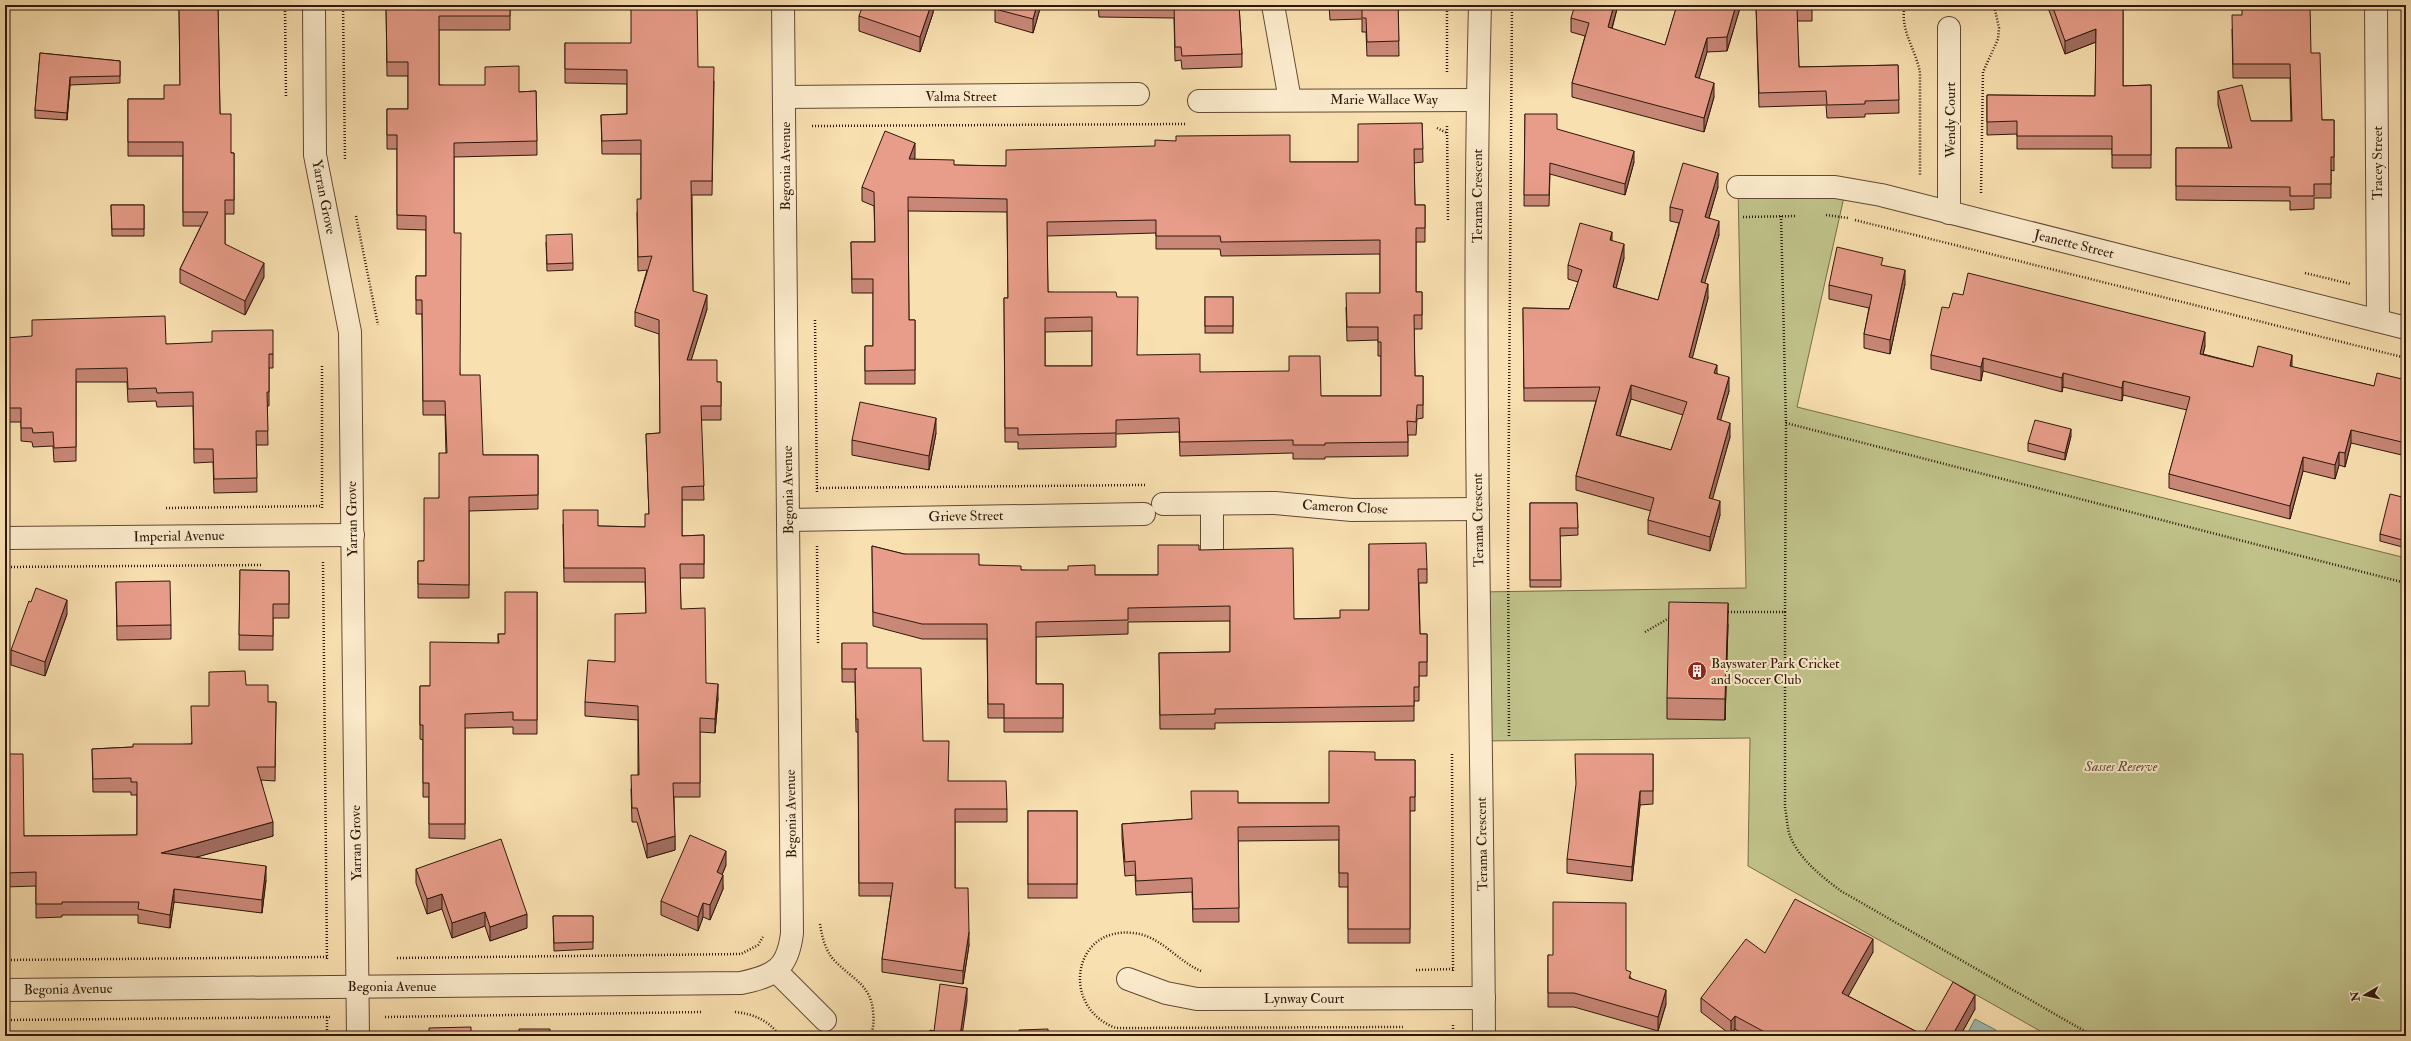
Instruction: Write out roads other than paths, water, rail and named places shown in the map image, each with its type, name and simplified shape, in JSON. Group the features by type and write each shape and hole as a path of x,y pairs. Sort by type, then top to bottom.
{"street":[{"name":"Yarran Grove","path":"314,5 316,155 348,313 350,332 358,1036"},
{"name":"Begonia Avenue","path":"5,990 741,983 765,977 776,971 789,953 792,933 783,5"},
{"path":"1273,5 1290,100"},
{"name":"Terama Crescent","path":"1480,5 1477,100 1478,510 1484,1036"},
{"name":"Tracey Street","path":"2376,5 2378,321"},
{"name":"Wendy Court","path":"1949,213 1950,28"},
{"name":"Valma Street","path":"784,97 1138,94"},
{"name":"Marie Wallace Way","path":"1199,101 1477,100"},
{"name":"Jeanette Street","path":"1738,187 1835,187 1881,195 2406,328"},
{"name":"Cameron Close","path":"1168,504 1275,503 1352,510 1478,510"},
{"path":"1212,504 1212,548"},
{"name":"Grieve Street","path":"788,520 1144,514"},
{"name":"Imperial Avenue","path":"5,538 353,535"},
{"path":"776,971 825,1020"},
{"name":"Lynway Court","path":"1128,979 1166,993 1197,999 1484,998"}],"place":[{"name":"Bayswater Park Cricket and Soccer Club","path":"1697,671"}],"park label":[{"name":"Sasses Reserve","path":"2121,766"}]}
